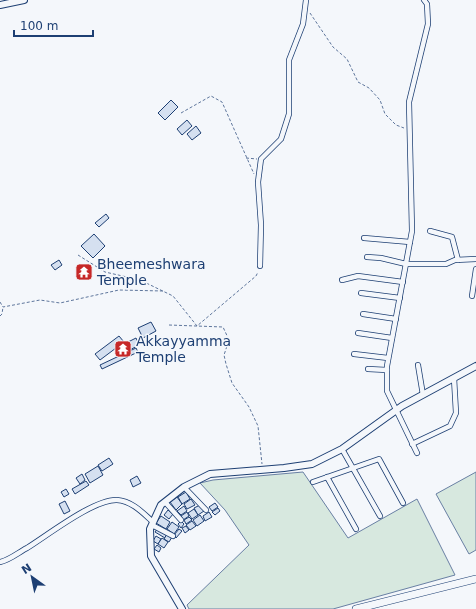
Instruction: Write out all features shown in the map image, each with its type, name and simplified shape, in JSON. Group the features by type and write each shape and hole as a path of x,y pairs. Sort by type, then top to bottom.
{"main road":[{"path":"356,609 476,579"}],"street":[{"path":"0,6 24,0"},
{"path":"260,266 261,225 258,182 261,159 280,139 289,114 288,60 303,24 306,0"},
{"path":"417,453 386,391 388,358 412,231 412,166 409,129 410,102 428,24 427,4 424,0"},
{"path":"430,231 452,237 458,260"},
{"path":"364,238 410,242"},
{"path":"367,257 381,258 406,264 446,264 458,260 476,259"},
{"path":"472,296 476,269"},
{"path":"342,280 358,276 402,282"},
{"path":"361,293 400,298"},
{"path":"363,314 396,319"},
{"path":"358,333 392,338"},
{"path":"354,354 388,358"},
{"path":"418,365 423,395"},
{"path":"182,609 151,556 150,529 161,505 184,487 210,474 284,468 312,464 342,449 395,411 476,366"},
{"path":"368,369 387,370"},
{"path":"412,444 450,426 456,413 454,378"},
{"path":"342,449 380,516"},
{"path":"313,482 352,467 379,459 402,503"},
{"path":"327,477 356,528"},
{"path":"184,487 206,510"},
{"path":"0,562 13,556 82,512 116,500 126,502 138,508 153,523 173,536"},
{"path":"165,502 181,520"}],"path":[{"path":"305,6 333,47 347,59 358,82 369,88 380,100 385,114 396,125 409,129"},
{"path":"181,113 211,96 222,102 258,182"},
{"path":"246,158 261,159"},
{"path":"78,256 105,272 140,280 173,296 197,326"},
{"path":"197,326 256,276 260,266"},
{"path":"3,306 40,300 60,303 119,290 164,292"},
{"path":"0,302 3,306 2,314 0,316"},
{"path":"169,325 223,327 229,340 224,355 232,383 249,407 258,426 262,469"}],"shaded area":[{"path":"303,472 348,538 417,499 455,575 333,609 189,609 187,605 249,545 225,510 200,483 213,480"},
{"path":"476,472 476,550 469,554 436,494"}],"building":[{"path":"171,100 178,107 165,120 158,113"},
{"path":"187,120 192,126 182,135 177,129"},
{"path":"196,126 201,133 192,140 187,134"},
{"path":"106,214 109,218 99,227 95,223"},
{"path":"94,234 105,246 93,258 81,246"},
{"path":"59,260 62,265 55,270 51,265"},
{"path":"151,322 156,331 143,338 138,328"},
{"path":"119,336 124,342 100,360 95,354"},
{"path":"136,338 139,345 128,351 124,344"},
{"path":"136,348 138,352 102,369 100,365"},
{"path":"109,458 113,464 102,471 98,465"},
{"path":"98,466 103,475 90,483 85,474"},
{"path":"82,474 85,480 80,484 76,478"},
{"path":"137,476 141,483 133,487 130,480"},
{"path":"86,481 89,485 75,494 72,489"},
{"path":"66,489 69,494 64,497 61,492"},
{"path":"186,492 190,499 182,504 178,497"},
{"path":"177,497 182,504 176,510 170,502"},
{"path":"191,499 195,505 187,509 184,504"},
{"path":"65,501 70,511 64,514 59,504"},
{"path":"215,503 218,507 212,511 209,507"},
{"path":"200,505 204,511 198,515 194,508"},
{"path":"184,506 187,511 181,515 177,511"},
{"path":"218,508 220,511 215,515 212,512"},
{"path":"194,509 198,515 192,519 188,513"},
{"path":"168,510 173,514 169,519 164,515"},
{"path":"187,512 189,516 183,520 181,516"},
{"path":"209,512 212,517 205,521 203,516"},
{"path":"200,515 204,521 197,526 193,520"},
{"path":"161,516 170,522 166,529 156,523"},
{"path":"189,517 192,520 186,524 184,520"},
{"path":"181,521 184,524 181,528 178,524"},
{"path":"192,521 196,526 190,530 186,525"},
{"path":"172,522 179,527 174,534 167,529"},
{"path":"186,526 189,530 185,533 182,528"},
{"path":"158,528 167,534 165,538 155,532"},
{"path":"179,529 182,531 176,538 174,535"},
{"path":"167,534 172,537 169,542 164,539"},
{"path":"156,536 161,539 158,544 153,541"},
{"path":"162,538 168,542 164,548 158,544"},
{"path":"157,545 161,548 159,552 154,549"}],"place":[{"name":"Bheemeshwara Temple","path":"84,272"},
{"name":"Akkayyamma Temple","path":"123,349"}]}
